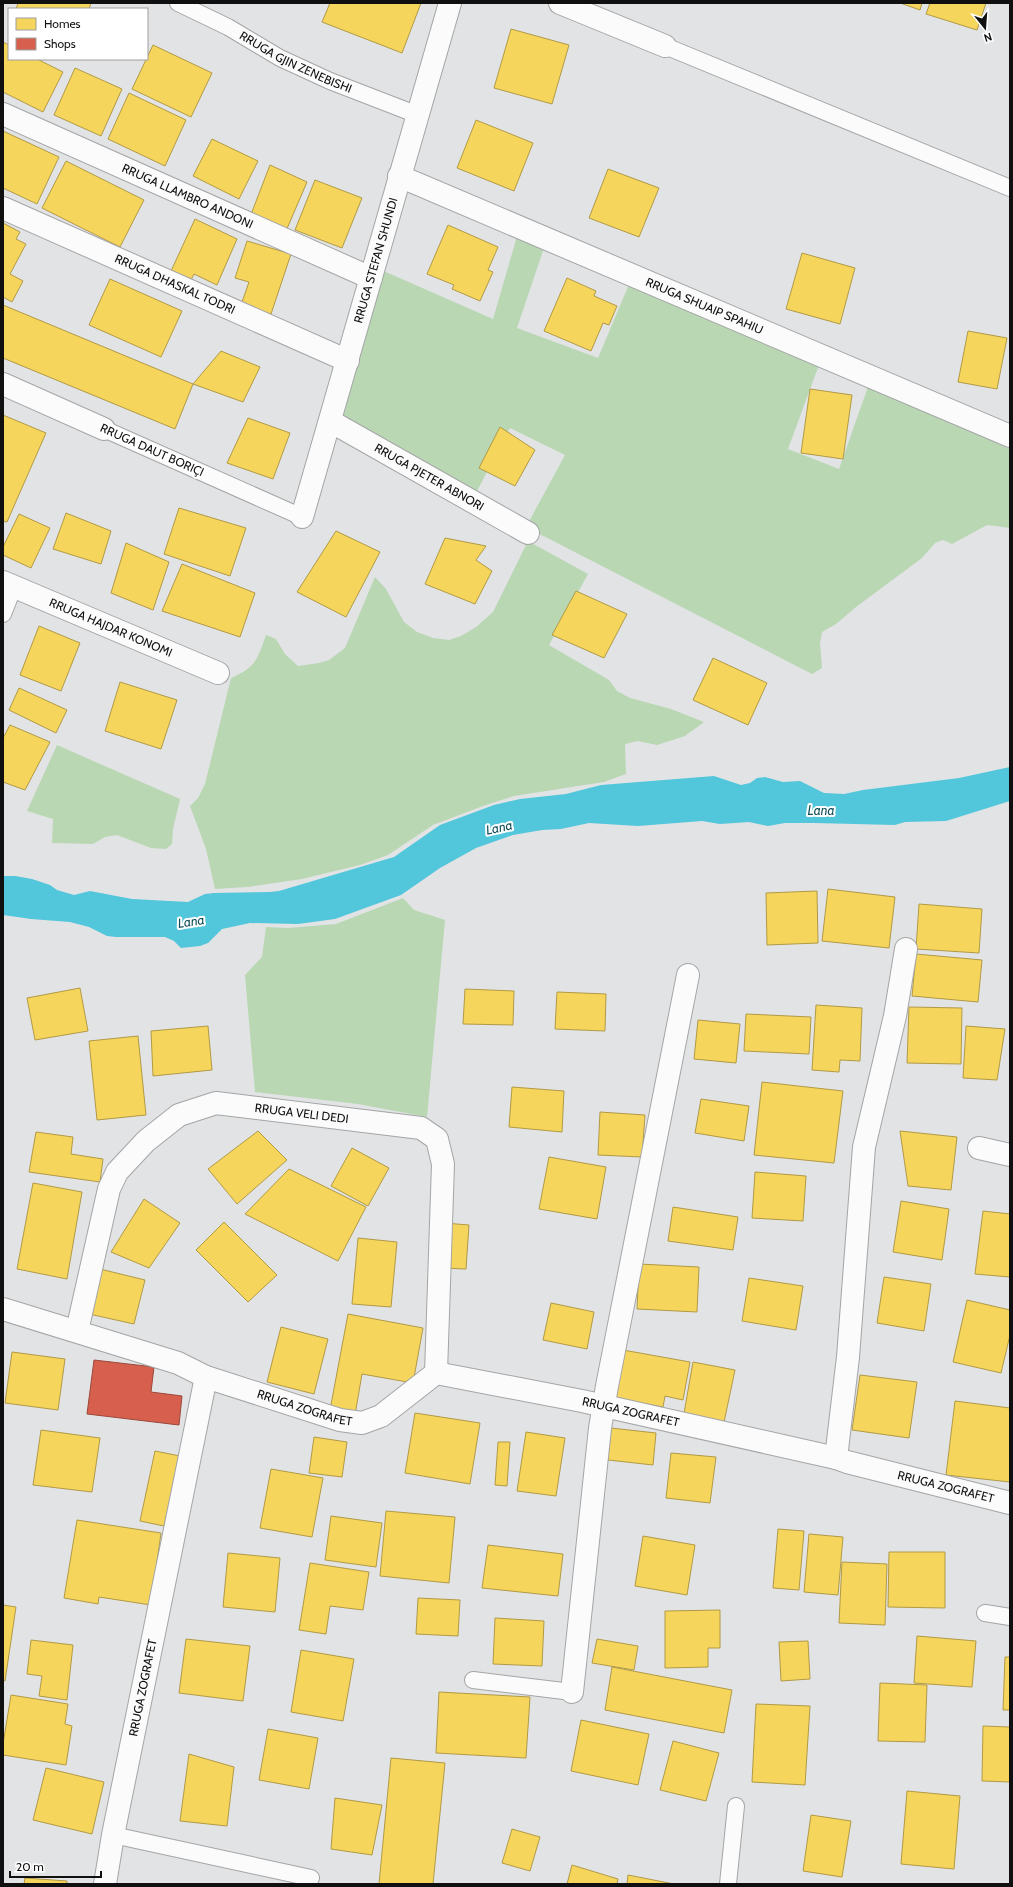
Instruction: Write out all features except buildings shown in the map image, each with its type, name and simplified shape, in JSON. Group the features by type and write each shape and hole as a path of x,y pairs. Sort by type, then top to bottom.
{"street":[{"name":"RRUGA STEFAN SHUNDI","path":"302,517 450,3"},
{"path":"560,3 665,46"},
{"name":"RRUGA LLAMBRO ANDONI","path":"3,114 371,278"},
{"name":"RRUGA SHUAIP SPAHIU","path":"399,176 1010,436"},
{"name":"RRUGA DHASKAL TODRI","path":"3,208 348,361"},
{"name":"RRUGA DAUT BORIÇI","path":"3,384 104,429"},
{"name":"RRUGA PJETER ABNORI","path":"330,422 528,533"},
{"name":"RRUGA HAJDAR KONOMI","path":"8,584 218,673"},
{"path":"836,1458 848,1357 864,1146 896,1016 906,949"},
{"path":"572,1692 600,1428 688,975"},
{"name":"RRUGA VELI DEDI","path":"77,1331 109,1190 117,1172 146,1141 179,1115 216,1103 421,1128 437,1138 443,1164 436,1373"},
{"path":"979,1148 1010,1156"},
{"path":"3,1309 178,1363 206,1377"},
{"name":"RRUGA ZOGRAFET","path":"105,1884 113,1835 206,1377 340,1420 362,1423 381,1416 436,1373 605,1406 836,1458 1010,1503"}],"lane":[{"name":"RRUGA GJIN ZENEBISHI","path":"178,3 228,27 280,58 330,81 418,115"},
{"path":"665,46 1010,188"},
{"name":"RRUGA DAUT BORIÇI","path":"104,429 302,517"},
{"path":"3,614 8,584"},
{"path":"985,1613 1010,1617"},
{"path":"473,1680 572,1692"},
{"path":"728,1884 736,1806"},
{"path":"113,1835 311,1878"}],"green space":[{"path":"518,233 545,245 517,328 598,358 630,282 820,362 788,449 839,469 869,384 975,429 985,438 1010,449 1010,528 987,525 952,544 943,540 935,543 922,558 856,607 836,624 822,632 820,643 822,668 812,674 526,527 565,455 510,428 476,493 343,419 341,408 379,269 493,319"},
{"path":"528,541 588,574 549,645 609,680 617,691 630,698 671,709 704,722 685,736 657,745 638,741 625,744 626,774 604,782 514,796 483,806 433,825 388,855 360,865 302,879 247,887 215,889 206,849 190,806 198,798 205,784 231,678 251,666 258,657 266,635 276,639 285,654 298,666 329,660 345,648 375,577 386,589 404,622 417,632 433,638 449,640 461,636 476,627 493,612"},
{"path":"57,745 180,799 173,829 172,844 166,849 151,848 117,835 105,837 93,844 52,843 53,819 27,811"},
{"path":"403,898 414,910 445,920 427,1117 358,1104 255,1092 245,975 262,957 266,927 288,928 336,924"}],"water":[{"name":"Lana","path":"1010,767 1010,801 946,821 905,822 895,825 785,823 768,826 749,822 720,824 702,821 638,826 589,823 561,829 542,830 513,835 476,848 440,868 401,895 335,919 298,924 250,923 222,929 208,943 200,946 181,948 174,941 165,937 107,936 89,927 70,922 3,915 3,876 15,876 32,879 50,885 57,890 74,895 90,891 132,899 188,902 205,894 279,891 394,857 440,825 494,805 520,799 566,794 601,785 714,776 741,785 750,783 757,778 765,777 783,782 800,781 824,793 844,794 863,790 959,778"}]}
